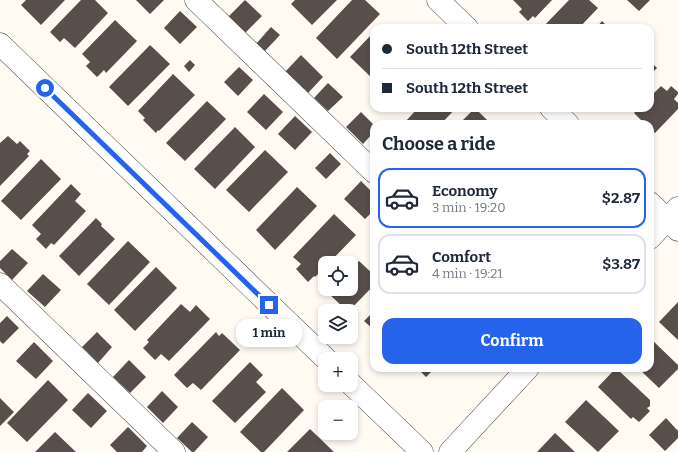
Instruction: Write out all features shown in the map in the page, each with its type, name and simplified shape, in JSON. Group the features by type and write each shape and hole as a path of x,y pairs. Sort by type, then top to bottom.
{"street":[{"path":"196,0 370,168"},
{"path":"438,0 463,24"},
{"path":"0,44 319,352"},
{"path":"555,112 564,120"},
{"path":"654,206 674,219 654,235"},
{"path":"0,284 174,452"},
{"path":"450,452 524,372"},
{"path":"358,391 422,452"}],"building":[{"path":"26,0 65,0 41,25 21,5"},
{"path":"81,0 95,0 108,13 75,48 64,38 60,42 50,32"},
{"path":"136,0 164,0 150,14"},
{"path":"245,0 262,16 243,35 226,19"},
{"path":"295,0 337,0 312,25 291,4"},
{"path":"352,0 365,0 380,14 337,59 316,38"},
{"path":"513,0 552,0 535,18 533,16 528,21 519,12 522,9"},
{"path":"569,0 589,0 598,8 583,24 546,24"},
{"path":"627,0 650,0 639,11"},
{"path":"180,11 197,27 180,44 164,28"},
{"path":"115,20 137,41 106,73 104,70 97,77 86,66 90,62 82,54"},
{"path":"271,27 280,35 264,52 256,44"},
{"path":"370,36 370,76 350,57"},
{"path":"150,45 170,64 128,106 109,87"},
{"path":"301,55 323,77 308,93 285,72"},
{"path":"190,60 195,65 189,72 184,66"},
{"path":"239,67 253,80 238,96 224,82"},
{"path":"173,74 195,95 156,133 143,120 145,118 138,111"},
{"path":"328,83 343,97 328,111 314,98"},
{"path":"661,86 667,91 671,86 678,92 674,99 678,103 678,109 655,133 654,120 641,120 634,113 654,112 654,93"},
{"path":"264,94 283,112 266,130 247,112"},
{"path":"207,101 226,119 185,161 166,143"},
{"path":"361,112 370,121 370,136 363,144 346,127"},
{"path":"414,112 452,112 445,120 407,120"},
{"path":"471,112 479,112 487,120 463,120"},
{"path":"295,116 312,132 295,150 278,134"},
{"path":"235,127 255,147 215,189 194,169"},
{"path":"8,136 17,144 20,141 30,151 27,154 29,156 0,186 0,143"},
{"path":"265,150 288,172 249,212 226,190"},
{"path":"330,153 341,164 326,179 315,168"},
{"path":"41,159 61,179 21,220 1,201"},
{"path":"361,181 370,190 370,214 365,219 344,199"},
{"path":"71,184 81,194 75,201 86,211 54,245 51,243 46,249 36,239 41,234 32,225"},
{"path":"297,187 317,206 275,250 256,230"},
{"path":"334,214 356,235 336,256 318,256 318,274 308,282 296,269 301,264 293,257"},
{"path":"96,218 102,224 101,226 115,239 79,276 59,256"},
{"path":"128,241 150,262 109,305 87,284"},
{"path":"12,249 28,263 12,280 0,268 0,261"},
{"path":"359,261 370,271 370,289 356,304 340,304 331,296 358,296"},
{"path":"156,267 177,288 135,331 114,310"},
{"path":"43,274 61,290 45,307 27,291"},
{"path":"678,302 678,340 659,322"},
{"path":"181,304 190,312 196,305 210,319 169,361 161,354 155,360 143,348 149,342 147,340"},
{"path":"370,315 370,326 364,321"},
{"path":"7,316 19,328 3,344 0,341 0,323"},
{"path":"97,332 112,347 98,363 82,347"},
{"path":"216,332 219,336 222,333 240,350 201,390 193,383 187,388 174,375"},
{"path":"34,342 53,361 36,379 16,361"},
{"path":"654,342 678,365 678,369 659,388 642,372 654,372"},
{"path":"129,360 146,377 130,393 113,377"},
{"path":"250,362 263,375 256,382 266,392 235,423 212,401"},
{"path":"421,372 431,372 426,377"},
{"path":"612,372 620,372 650,400 650,406 647,408 650,411 639,422 633,417 631,419 598,387"},
{"path":"48,380 68,400 27,442 7,423"},
{"path":"282,388 304,410 264,452 261,452 240,432"},
{"path":"162,391 178,407 163,423 147,407"},
{"path":"88,393 107,411 91,428 72,410"},
{"path":"0,398 14,412 0,426"},
{"path":"586,400 619,431 598,452 565,422"},
{"path":"666,418 678,431 678,438 665,451 649,435"},
{"path":"192,422 208,437 194,452 192,452 177,438"},
{"path":"128,427 147,446 142,452 117,452 110,445"},
{"path":"310,429 318,437 318,440 321,440 334,452 287,452"},
{"path":"55,432 76,452 35,452"},
{"path":"555,433 575,452 537,452"}],"route":[{"path":"45,88 269,305"}]}
